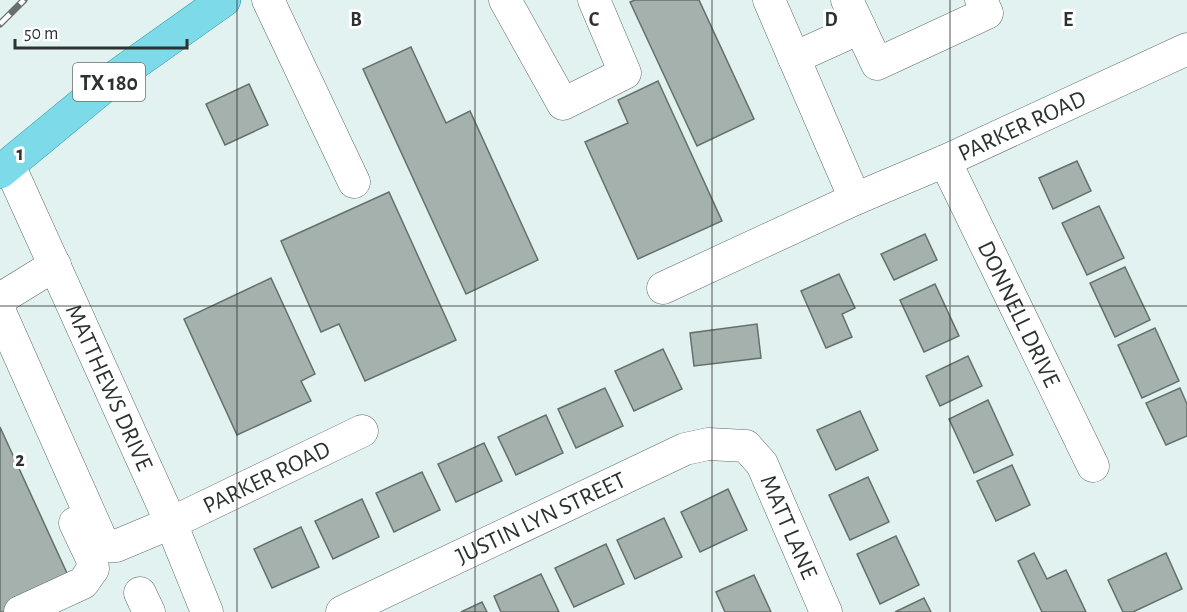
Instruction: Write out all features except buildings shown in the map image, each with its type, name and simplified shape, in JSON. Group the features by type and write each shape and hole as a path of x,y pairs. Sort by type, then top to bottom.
{"main road":[{"name":"TX 180","path":"5,168 114,78 224,0"}],"street":[{"path":"268,0 354,182"},
{"path":"505,0 563,104 625,73 594,0"},
{"path":"769,0 855,199"},
{"path":"847,0 877,64 987,13 981,0"},
{"path":"794,58 860,28"},
{"name":"PARKER ROAD","path":"663,288 1187,50"},
{"name":"DONNELL DRIVE","path":"945,161 1094,466"},
{"name":"MATTHEWS DRIVE","path":"5,168 55,265 171,523 207,612"},
{"path":"0,299 55,265"},
{"name":"PARKER ROAD","path":"0,312 100,539 108,546 116,546 171,523 362,431"},
{"path":"0,362 22,414 92,559 93,569 83,583 20,612"},
{"name":"JUSTIN LYN STREET","path":"342,612 685,449 708,444 746,446"},
{"name":"MATT LANE","path":"746,446 762,464 826,612"}],"railway":[{"path":"0,24 24,0"}]}
